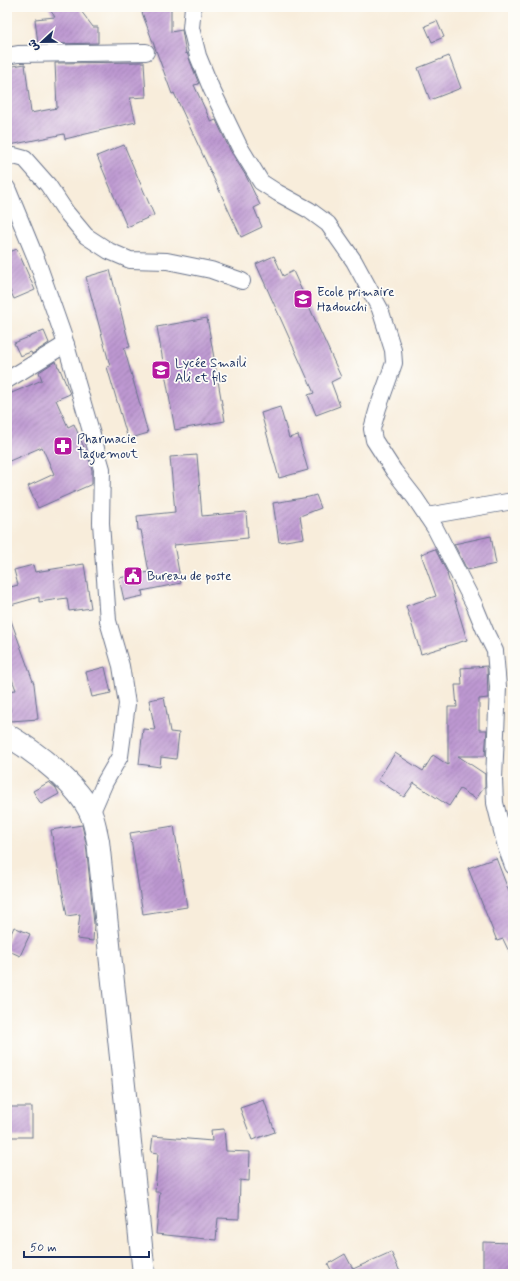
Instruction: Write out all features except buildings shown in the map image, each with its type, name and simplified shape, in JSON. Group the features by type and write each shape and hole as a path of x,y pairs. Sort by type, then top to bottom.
{"main road":[{"path":"7,735 24,745 66,780 79,795 91,814 98,841 144,1274"}],"street":[{"path":"193,7 191,28 198,56 211,88 239,146 261,182 309,210 328,224 354,261 380,309 393,350 394,363 372,429 374,440 394,471 415,498 435,528 474,604 495,651 498,686 494,803 506,847 513,866"},
{"path":"7,56 18,54 146,52"},
{"path":"7,157 14,156 25,159 48,185 66,212 86,236 110,251 130,260 167,261 211,270 242,281"},
{"path":"7,188 38,261 66,344 102,469 101,523 108,621 121,666 127,704 120,756 105,782 91,814"},
{"path":"7,380 66,344"},
{"path":"427,516 513,501"}],"place":[{"name":"Ecole primaire Hadouchi","path":"303,299"},
{"name":"Lycée Smaili Ali et fils","path":"161,370"},
{"name":"Pharmacie Taguemout","path":"63,446"},
{"name":"Bureau de poste","path":"133,576"}]}
